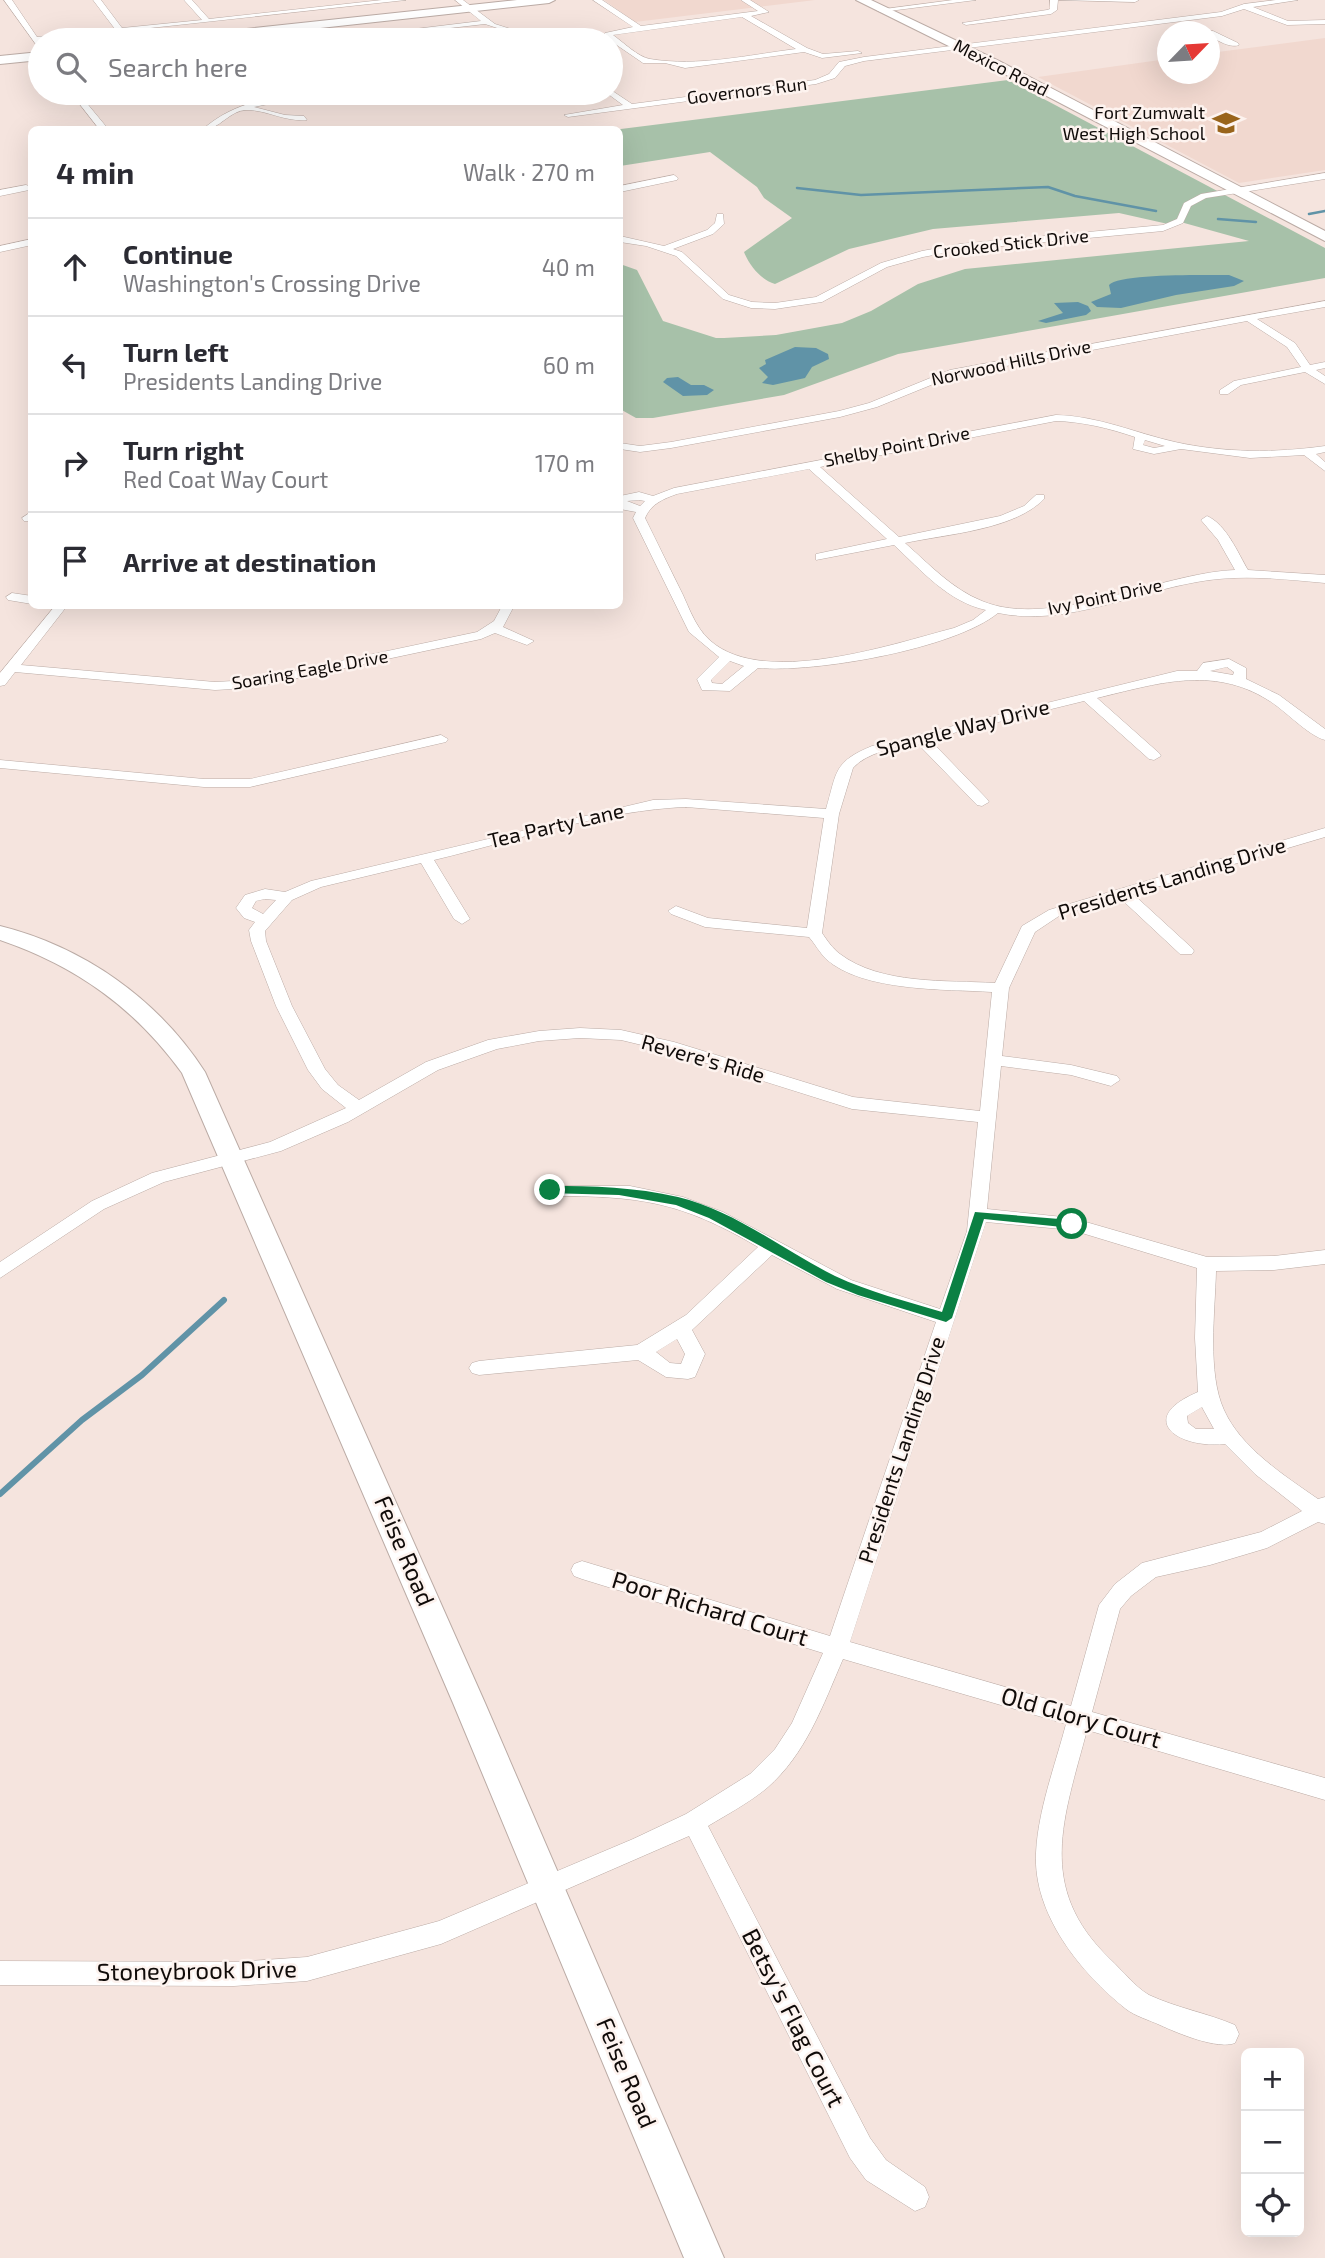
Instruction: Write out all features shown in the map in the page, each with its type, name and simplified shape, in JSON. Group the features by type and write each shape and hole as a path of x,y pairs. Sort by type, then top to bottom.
{"main road":[{"path":"292,28 549,0"},
{"name":"Mexico Road","path":"862,0 961,47 1325,237"},
{"path":"0,60 28,57"},
{"name":"Feise Road","path":"0,933 34,943 99,976 148,1013 193,1072 547,1887 704,2258"}],"street":[{"path":"8,0 28,31"},
{"path":"97,0 118,28"},
{"path":"188,0 206,21"},
{"path":"139,28 286,9 402,0"},
{"path":"460,0 486,22 498,28"},
{"path":"597,0 640,28"},
{"path":"623,30 770,11 745,0"},
{"path":"881,10 972,0"},
{"path":"966,23 1048,12 1053,10 1054,0"},
{"path":"1063,0 1135,0"},
{"path":"1230,0 1295,26 1325,22"},
{"name":"Governors Run","path":"568,115 816,82 832,76 842,64 870,58 1182,20 1222,14 1244,6 1294,0"},
{"path":"744,15 804,50 822,56 856,52 870,58"},
{"path":"433,28 486,22"},
{"path":"1220,38 1235,45"},
{"path":"623,44 650,61 693,65 804,50"},
{"path":"623,101 629,106"},
{"path":"85,105 102,126"},
{"path":"211,126 222,117 254,105"},
{"path":"246,107 285,117 304,118"},
{"name":"Crooked Stick Drive","path":"623,240 666,248 679,254 717,292 738,302 775,306 819,300 884,265 940,250 1163,228 1180,223 1186,216 1187,205 1194,199 1325,177"},
{"path":"623,188 674,178"},
{"path":"0,193 26,188"},
{"path":"666,248 710,232 719,224 720,216"},
{"path":"0,249 28,243"},
{"path":"725,308 738,302"},
{"name":"Norwood Hills Drive","path":"623,446 640,449 671,445 840,414 873,405 950,373 1325,304"},
{"path":"1248,318 1291,345 1307,369 1325,381"},
{"path":"1224,392 1238,383 1325,365"},
{"name":"Shelby Point Drive","path":"623,506 642,510 653,499 674,491 1056,418 1099,420 1180,446 1258,455 1325,449"},
{"path":"1307,452 1325,468"},
{"name":"Ivy Point Drive","path":"810,464 945,585 968,600 995,609 1052,610 1198,578 1243,573 1325,579"},
{"name":"Shelby Point Drive","path":"623,498 629,496 653,499"},
{"path":"820,557 1003,519 1028,509 1040,496"},
{"path":"642,510 640,523 695,632 706,646 725,658 787,667 831,661 959,631 978,623 995,609"},
{"path":"1207,520 1223,538 1243,573"},
{"path":"12,597 28,599"},
{"path":"0,682 59,609"},
{"path":"507,609 504,619 495,628 527,641"},
{"name":"Soaring Eagle Drive","path":"11,668 215,686 251,684 464,640 495,628"},
{"path":"725,658 705,679 707,687 725,688 754,664"},
{"name":"Spangle Way Drive","path":"814,933 831,814 846,768 853,760 877,748 1177,675 1201,674 1254,685 1279,700 1325,736"},
{"path":"1087,697 1154,757"},
{"path":"919,737 982,802"},
{"path":"0,764 204,783 250,783 441,739"},
{"name":"Tea Party Lane","path":"287,897 265,894 250,898 244,908 249,915 264,920 287,897 316,884 653,804 686,803 831,814"},
{"name":"Presidents Landing Drive","path":"547,1887 694,1822 758,1781 783,1756 800,1730 837,1648 979,1215 986,1117 1001,988 1028,929 1054,914 1325,832"},
{"path":"425,858 462,919"},
{"path":"1122,892 1186,951"},
{"path":"676,911 705,922 814,933 834,957 861,970 895,979 1001,988"},
{"path":"264,920 256,937 262,960 324,1082 358,1108"},
{"name":"Revere's Ride","path":"0,1271 98,1205 158,1177 275,1147 342,1118 432,1066 494,1044 580,1033 621,1035 674,1046 852,1103 986,1117"},
{"path":"994,1060 1070,1070 1111,1080"},
{"path":"550,1190 619,1191 678,1201 714,1215 769,1247 862,1292 946,1318"},
{"path":"979,1215 1072,1224 1207,1264 1274,1263 1325,1257"},
{"path":"479,1368 641,1352 693,1320 769,1247"},
{"path":"1207,1264 1206,1357 1213,1409 1228,1436 1247,1454 1323,1511 1267,1539 1210,1556 1150,1569 1123,1590 1110,1605 1053,1815 1048,1855 1056,1900 1082,1949 1138,2002 1176,2019 1226,2034"},
{"path":"641,1352 666,1370 688,1372 695,1354 681,1327"},
{"path":"1210,1395 1184,1407 1177,1413 1177,1420 1183,1430 1194,1438 1228,1436"},
{"name":"Poor Richard Court","path":"582,1570 837,1648"},
{"name":"Old Glory Court","path":"837,1648 1325,1789"},
{"name":"Betsy's Flag Court","path":"694,1822 860,2148 876,2170 915,2197"},
{"name":"Stoneybrook Drive","path":"0,1973 234,1973 307,1969 442,1932 547,1887"}],"shaded area":[{"path":"604,0 815,0 635,22"},
{"name":"Fort Zumwalt West High School","path":"1325,38 1325,170 1239,183 1038,77 1157,60 1157,84 1220,84 1220,52"}],"green space":[{"path":"1008,80 1325,248 1325,278 898,354 784,395 653,418 636,418 623,411 623,265 637,270 663,321 716,338 724,338 776,335 842,323 871,311 918,284 965,269 1249,241 1177,221 1168,224 1119,213 933,229 849,249 775,284 756,271 744,252 792,218 764,198 757,187 710,152 623,166 623,129"}],"water":[{"path":"1229,275 1244,281 1234,286 1176,295 1121,308 1097,307 1091,302 1111,294 1109,285 1129,278"},
{"path":"1078,302 1088,306 1091,311 1086,315 1046,323 1038,321 1063,313 1054,303"},
{"path":"795,347 816,348 828,354 829,359 812,367 805,378 773,385 762,383 768,377 759,368 766,364 765,360"},
{"path":"678,377 691,385 704,385 714,390 707,395 683,396 663,382 667,378"}],"waterway":[{"path":"797,188 861,195 1048,187 1075,196 1156,211"},
{"path":"1309,214 1325,211"},
{"path":"1218,219 1256,222"},
{"path":"0,1494 82,1420 142,1375 224,1300"}],"place":[{"name":"Fort Zumwalt West High School","path":"1226,123"}],"route":[{"path":"550,1190 619,1191 678,1201 714,1215 769,1247 862,1292 946,1318 979,1215 1072,1224"}]}
